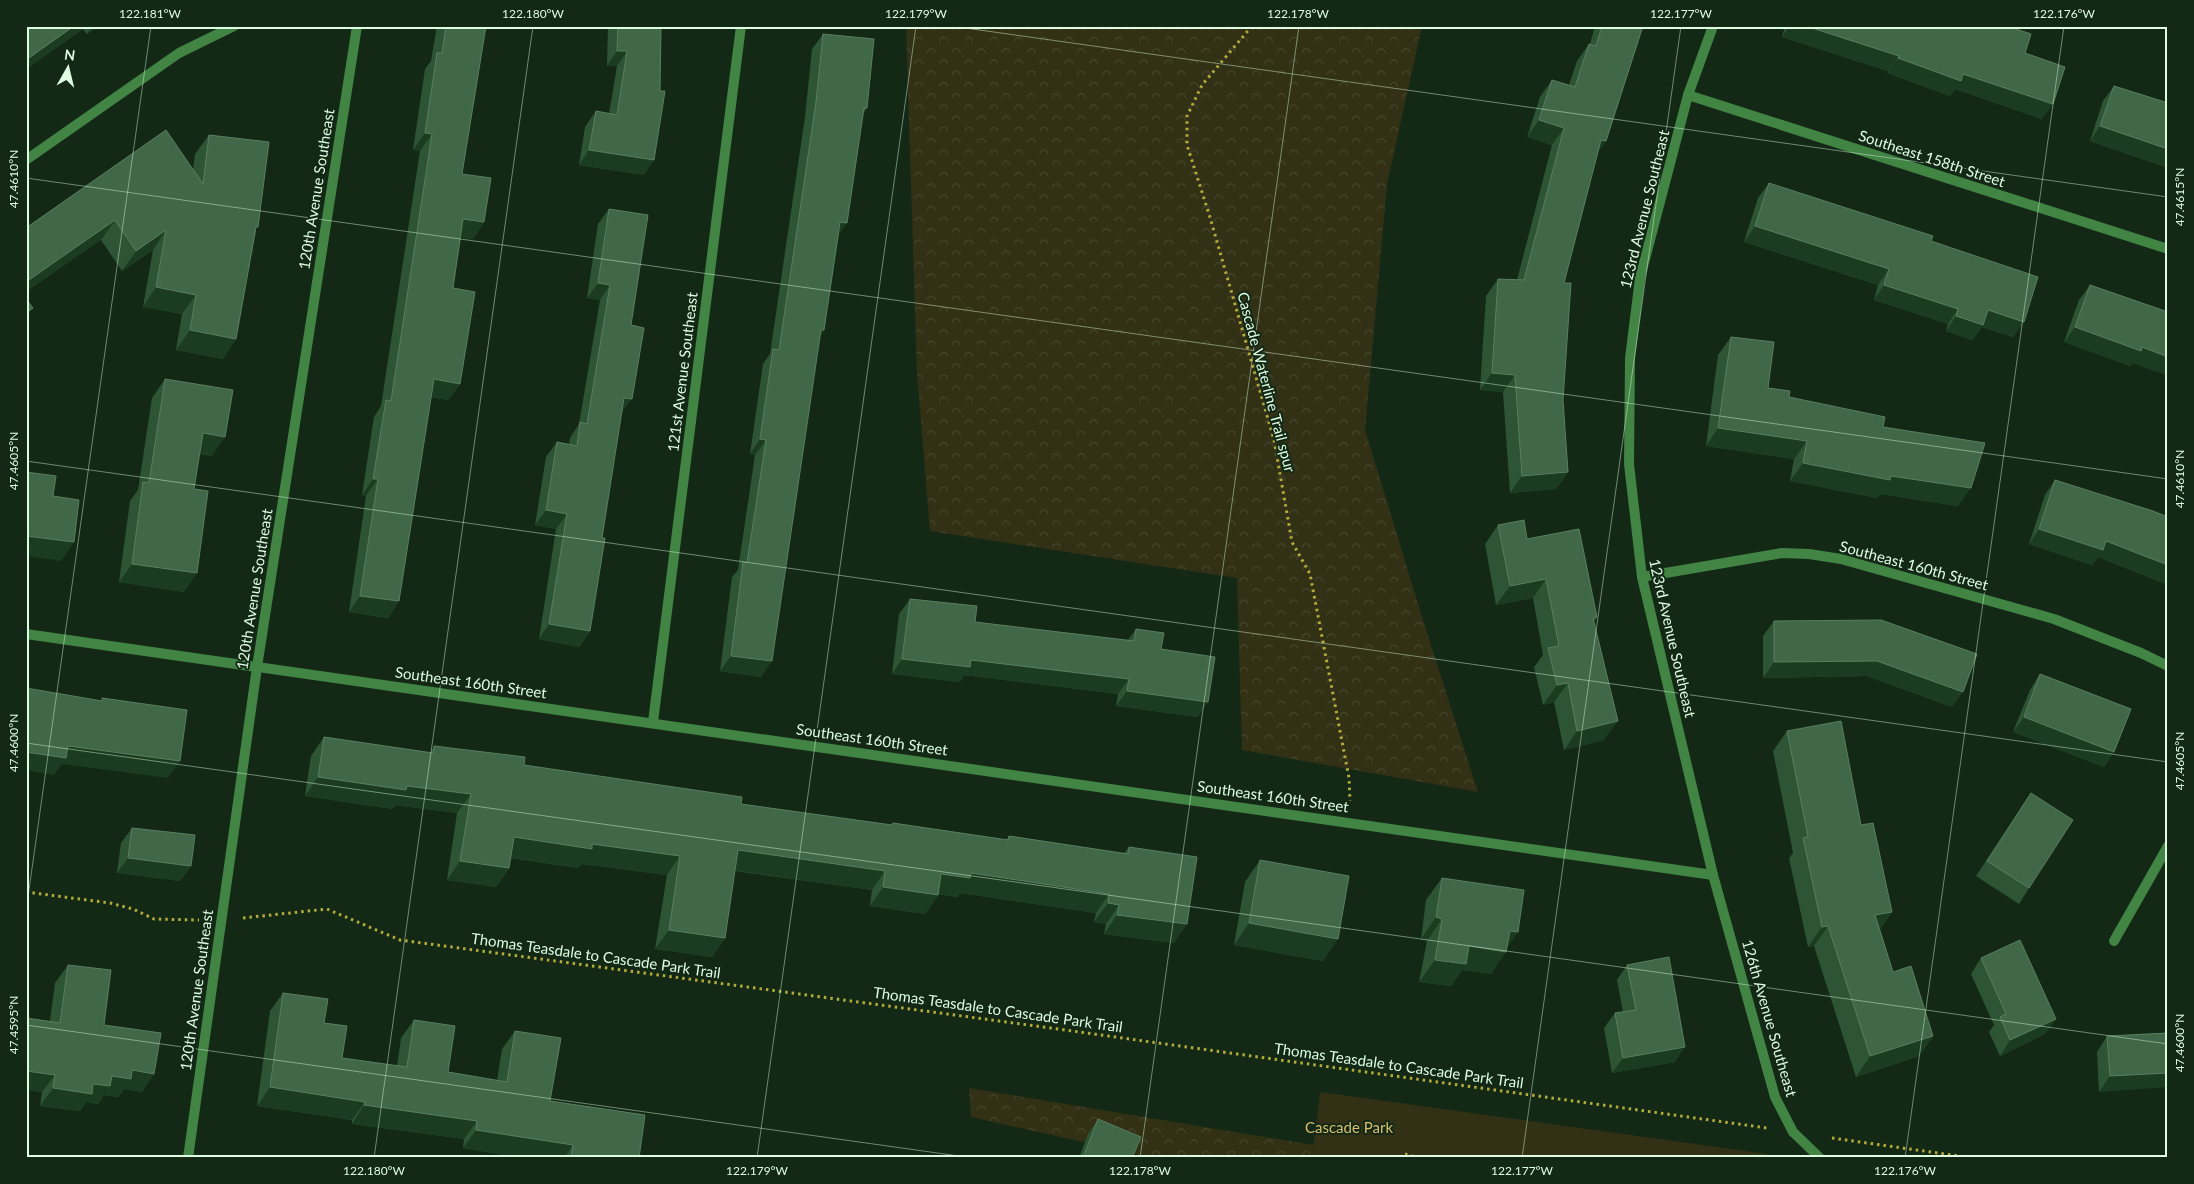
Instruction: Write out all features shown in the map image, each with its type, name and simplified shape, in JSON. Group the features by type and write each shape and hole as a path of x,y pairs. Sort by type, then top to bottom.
{"street":[{"path":"26,160 179,53 234,26"},
{"name":"120th Avenue Southeast","path":"188,1158 257,667 357,26"},
{"name":"121st Avenue Southeast","path":"653,722 741,26"},
{"name":"123rd Avenue Southeast","path":"1713,26 1688,95 1640,278 1630,358 1629,464 1642,577 1713,875"},
{"name":"Southeast 158th Street","path":"1688,95 2168,249"},
{"name":"Southeast 160th Street","path":"1642,577 1782,553 1809,554 1841,559 2054,618 2141,653 2168,666"},
{"name":"Southeast 160th Street","path":"26,634 653,722 1713,875"},
{"path":"2114,941 2168,846"},
{"name":"126th Avenue Southeast","path":"1713,875 1775,1097 1792,1132 1820,1158"}],"path":[{"name":"Cascade Waterline Trail spur","path":"1252,26 1202,85 1187,116 1187,145 1209,214 1274,440 1292,542 1310,574 1349,778 1351,823"},
{"name":"Thomas Teasdale to Cascade Park Trail","path":"26,892 110,903 154,919 221,921 327,908 400,940 1048,1027 1792,1132"},
{"path":"1830,1137 1973,1158"},
{"path":"1405,1154 1418,1158"}],"green space":[{"path":"906,26 1422,26 1387,184 1365,430 1478,792 1242,750 1237,578 930,531 917,373"},
{"path":"969,1088 1374,1155 1374,1158 1154,1158 971,1117"},
{"name":"Cascade Park","path":"1320,1092 1767,1154 1769,1158 1312,1158"}],"building":[{"path":"26,26 74,26 26,60"},
{"path":"446,26 486,26 462,174 491,178 484,222 463,219 453,288 475,292 460,384 434,379 399,601 360,596 378,479 373,479 386,400 391,401 432,134 425,133 437,53 442,53"},
{"path":"618,26 661,26 660,91 665,91 654,160 589,150 596,111 617,115 627,51 617,51"},
{"path":"1602,26 1643,26 1606,141 1601,140 1564,283 1571,283 1563,400 1568,472 1522,476 1515,375 1492,373 1498,279 1524,280 1564,128 1539,120 1552,80 1575,87 1589,44 1596,46"},
{"path":"1806,26 1935,26 1945,30 1946,26 2007,26 2031,34 2025,53 2065,67 2053,104 1963,74 1961,81 1898,58 1899,56"},
{"path":"823,34 874,39 867,108 864,108 847,223 840,222 824,330 821,330 772,661 731,656 743,562 747,563 766,440 760,439 773,349 779,350 816,102"},
{"path":"2114,86 2168,103 2168,149 2100,126"},
{"path":"166,130 203,184 209,135 269,142 258,227 256,227 236,339 190,330 196,295 156,287 166,230 136,251 115,220 26,282 26,228"},
{"path":"1769,183 1933,236 1931,241 2038,277 2024,322 1988,310 1983,325 1956,316 1958,309 1884,285 1889,269 1755,226"},
{"path":"609,209 648,215 631,325 644,328 632,399 624,398 602,538 605,538 590,631 549,624 567,514 546,510 557,442 577,446 580,422 587,424 610,285 598,283"},
{"path":"2090,285 2168,312 2168,357 2142,347 2141,351 2075,327"},
{"path":"26,299 33,308 26,313"},
{"path":"1731,337 1774,342 1768,388 1790,391 1789,397 1885,417 1883,427 1985,443 1971,488 1891,476 1890,480 1803,463 1807,441 1718,428"},
{"path":"165,379 233,390 225,437 203,433 194,489 208,491 197,573 132,564 143,482 149,483"},
{"path":"26,472 56,476 53,496 79,500 74,542 26,536"},
{"path":"2055,480 2168,517 2168,565 2106,541 2103,550 2039,529"},
{"path":"1524,520 1527,539 1579,529 1597,617 1593,618 1618,721 1577,731 1568,683 1557,685 1548,648 1559,646 1546,579 1510,586 1498,525"},
{"path":"910,599 977,606 975,622 1134,641 1136,629 1164,633 1161,649 1215,657 1208,702 1127,691 1129,679 971,660 970,667 902,659"},
{"path":"1881,620 1977,654 1963,692 1877,661 1774,662 1774,621"},
{"path":"2040,674 2131,709 2114,752 2024,717"},
{"path":"26,688 102,701 102,698 187,710 180,761 68,746 66,758 26,752"},
{"path":"1841,721 1861,825 1873,823 1892,912 1875,915 1893,972 1911,966 1933,1036 1870,1056 1828,926 1822,927 1803,838 1808,837 1787,731"},
{"path":"324,737 433,753 434,746 525,757 524,765 742,797 741,804 892,825 893,823 1008,840 1009,836 1128,854 1129,847 1197,857 1187,924 1117,915 1119,905 1108,903 1109,894 971,873 970,878 941,874 938,895 883,887 885,871 738,850 725,938 669,930 680,856 592,844 592,849 514,837 509,868 460,861 471,794 407,786 406,790 318,777"},
{"path":"2031,793 2073,820 2029,888 1987,861"},
{"path":"132,828 195,835 191,866 128,858"},
{"path":"1260,860 1349,876 1338,939 1249,923"},
{"path":"1442,878 1524,890 1518,932 1510,931 1506,952 1469,946 1466,964 1435,960 1442,919 1436,917"},
{"path":"2020,940 2056,1019 2010,1040 2000,1017 2006,1014 1981,958"},
{"path":"1669,957 1685,1047 1623,1058 1615,1013 1636,1010 1627,965"},
{"path":"68,965 111,970 104,1025 161,1033 154,1074 132,1070 131,1079 112,1076 110,1086 93,1084 92,1094 53,1088 55,1075 26,1071 26,1018 60,1023"},
{"path":"283,993 328,999 324,1023 347,1026 342,1058 407,1067 414,1020 455,1026 448,1072 507,1082 515,1031 561,1038 550,1101 645,1115 639,1158 571,1158 573,1145 476,1130 477,1121 364,1105 365,1102 270,1087"},
{"path":"2168,1033 2168,1073 2110,1076 2107,1036"},
{"path":"1098,1119 1141,1137 1132,1158 1083,1158"}]}
